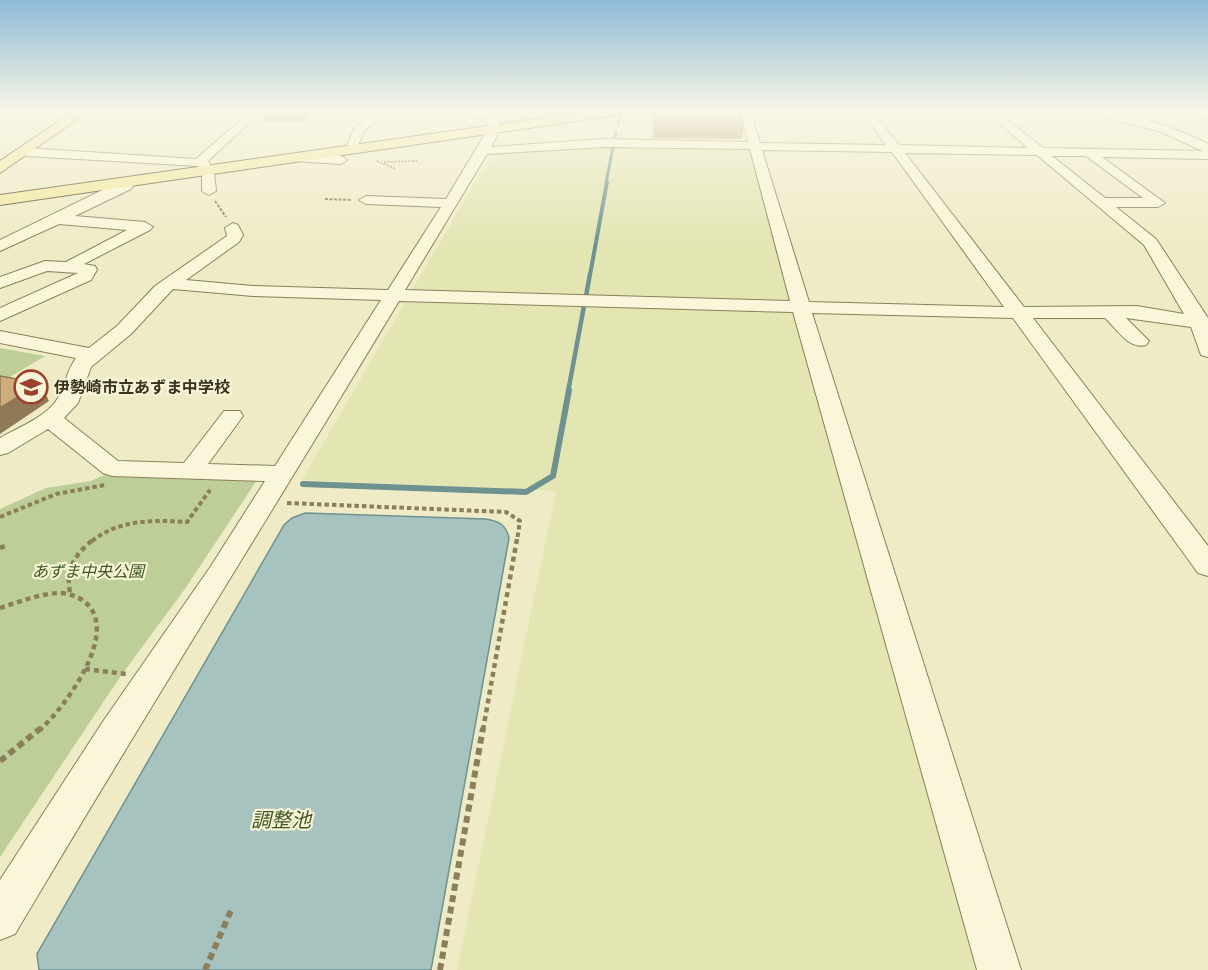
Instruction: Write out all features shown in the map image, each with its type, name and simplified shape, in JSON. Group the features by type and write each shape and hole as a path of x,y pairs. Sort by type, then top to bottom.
{"main road":[{"path":"0,168 19,156"},
{"path":"0,200 147,179 205,167 325,156"}],"street":[{"path":"89,156 173,162 205,167"},
{"path":"206,156 201,161 205,167 209,191"},
{"path":"0,918 116,731 221,573 450,203 474,156"},
{"path":"759,156 801,307 999,970"},
{"path":"900,156 1208,566"},
{"path":"1045,156 1150,242 1203,323 1208,351"},
{"path":"1094,156 1158,203 1101,202"},
{"path":"147,179 173,162"},
{"path":"0,246 126,186 129,181"},
{"path":"366,201 450,203"},
{"path":"58,219 145,227 73,265"},
{"path":"0,448 52,417 67,403 76,374 92,355 124,330 161,290 233,239 235,235 233,228"},
{"path":"0,283 45,266 73,265 90,272 66,286 0,315"},
{"path":"172,284 253,291 1016,313 1156,313 1203,323"},
{"path":"1110,312 1139,341"},
{"path":"0,337 92,355"},
{"path":"191,470 232,416"},
{"path":"52,417 55,423 112,468 282,474"}],"path":[{"path":"383,162 417,161"},
{"path":"209,191 233,228"},
{"path":"325,199 366,201"},
{"path":"70,592 67,576 72,563 85,546 99,535 138,521 187,522 212,487"},
{"path":"281,503 483,510 506,512 520,521 440,970"},
{"path":"0,608 43,594 70,592 88,601 98,622 91,660 67,701 25,743 0,761"},
{"path":"85,669 131,674"},
{"path":"205,970 232,908"}],"green space":[{"path":"496,156 752,156 987,970 457,970 556,491 302,480 478,177"},
{"path":"0,348 45,356 0,383"},
{"name":"あずま中央公園","path":"108,473 256,477 255,483 187,586 118,680 0,857 0,509 46,488 91,481"}],"water":[{"name":"調整池","path":"305,513 486,519 501,524 506,529 509,538 431,970 39,970 37,954 284,525 292,518"}],"building":[{"path":"0,376 40,383 0,408"}],"waterway":[{"path":"606,183 611,156"},
{"path":"590,275 607,182"},
{"path":"586,296 590,274"},
{"path":"568,392 584,306"},
{"path":"303,484 526,492 553,476 569,390"}],"place":[{"name":"伊勢崎市立あずま中学校","path":"31,387"}]}
